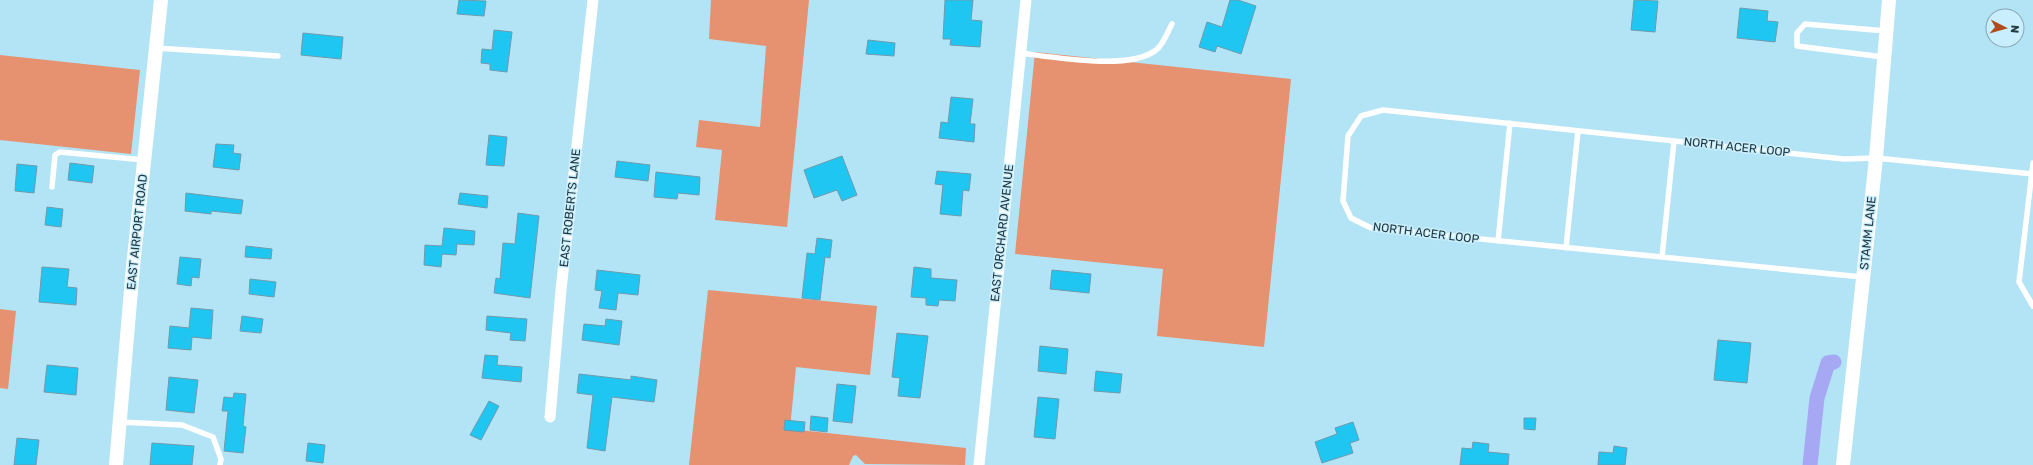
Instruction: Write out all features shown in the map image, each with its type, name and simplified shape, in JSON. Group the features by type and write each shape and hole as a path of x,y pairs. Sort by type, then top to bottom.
{"street":[{"name":"EAST AIRPORT ROAD","path":"116,465 144,160 161,0"},
{"name":"EAST ROBERTS LANE","path":"550,417 561,290 593,0"},
{"name":"EAST ORCHARD AVENUE","path":"979,465 1026,0"},
{"name":"STAMM LANE","path":"1843,465 1862,277 1876,158 1889,0"}],"lane":[{"path":"1020,53 1094,61 1137,60 1157,50 1172,24"},
{"path":"1884,57 1797,46 1797,33 1806,24 1886,31"},
{"path":"156,48 278,56"},
{"name":"NORTH ACER LOOP","path":"1862,277 1371,228 1351,218 1343,201 1348,136 1361,116 1383,110 1844,158 1876,158 2032,174"},
{"path":"1498,241 1510,124"},
{"path":"1566,248 1578,131"},
{"path":"1662,257 1674,141"},
{"path":"52,187 55,155 60,152 144,160"},
{"path":"2033,163 2019,282 2033,306"},
{"path":"120,422 182,426 213,437 221,459 220,465"}],"shaded area":[{"path":"711,0 809,0 787,227 715,220 722,150 696,147 699,120 760,127 766,46 709,39"},
{"path":"1035,52 1291,79 1264,347 1157,336 1163,269 1015,254"},
{"path":"0,55 140,70 131,154 0,140"},
{"path":"708,290 877,306 870,375 796,367 790,429 966,448 965,465 865,464 856,455 853,456 849,465 689,465"},
{"path":"0,309 16,311 8,389 0,388"}],"building":[{"path":"459,0 486,1 484,16 457,14"},
{"path":"945,0 973,0 971,20 982,21 980,47 950,45 951,39 943,39"},
{"path":"1230,0 1238,0 1256,6 1241,54 1217,46 1215,52 1199,47 1207,22 1222,27"},
{"path":"1634,0 1658,1 1655,32 1631,30"},
{"path":"1740,8 1768,11 1767,21 1778,22 1775,42 1737,38"},
{"path":"494,30 512,32 507,72 490,70 490,64 481,63 482,49 492,50"},
{"path":"303,33 343,37 341,59 301,55"},
{"path":"868,40 895,43 894,56 866,54"},
{"path":"951,97 973,99 970,124 975,124 974,142 939,138 941,122 948,123"},
{"path":"489,135 507,137 504,166 486,165"},
{"path":"216,144 234,145 233,153 241,154 239,170 213,167"},
{"path":"842,156 857,195 842,201 837,190 814,198 804,170"},
{"path":"617,161 650,165 648,181 615,177"},
{"path":"70,163 94,166 92,183 68,180"},
{"path":"17,164 37,166 34,193 15,191"},
{"path":"937,171 971,174 969,191 963,190 961,216 940,214 943,185 935,184"},
{"path":"656,172 700,177 699,195 678,193 677,199 654,197"},
{"path":"186,193 243,200 241,214 211,211 211,214 185,211"},
{"path":"460,193 488,196 487,208 458,204"},
{"path":"47,207 63,209 61,227 45,225"},
{"path":"518,213 539,216 530,298 494,293 496,278 500,279 503,243 515,244"},
{"path":"444,228 475,231 474,245 457,244 456,255 442,254 441,267 424,265 425,245 442,246"},
{"path":"817,238 832,240 830,258 825,257 820,300 802,298 807,253 815,254"},
{"path":"246,246 272,249 271,259 245,257"},
{"path":"180,257 201,259 199,278 192,277 191,286 177,284"},
{"path":"42,267 69,269 67,287 77,288 76,305 39,302"},
{"path":"914,267 931,269 931,278 957,280 955,301 939,300 938,306 926,305 926,298 911,297"},
{"path":"597,270 640,275 638,295 618,293 616,310 599,308 602,291 595,290"},
{"path":"1052,270 1091,274 1089,293 1050,289"},
{"path":"250,279 276,282 274,297 249,294"},
{"path":"191,308 213,310 211,339 192,337 191,350 168,348 170,326 189,328"},
{"path":"242,316 263,319 261,333 240,331"},
{"path":"487,316 527,319 525,341 510,340 511,333 486,330"},
{"path":"606,319 622,321 619,345 582,340 584,324 605,326"},
{"path":"897,333 928,336 920,398 898,396 900,378 892,377"},
{"path":"1718,340 1751,343 1747,383 1714,380"},
{"path":"1040,346 1068,349 1066,374 1038,371"},
{"path":"485,355 498,356 497,365 522,367 521,382 482,378"},
{"path":"47,365 78,368 76,395 44,392"},
{"path":"1096,371 1122,374 1120,393 1094,391"},
{"path":"579,374 631,380 631,376 657,380 654,402 612,397 605,451 587,448 593,395 577,393"},
{"path":"169,377 198,380 194,413 166,410"},
{"path":"837,384 856,386 852,423 833,421"},
{"path":"234,393 246,394 243,426 246,427 243,453 224,451 228,411 222,411 224,397 233,398"},
{"path":"1038,397 1059,399 1055,439 1034,437"},
{"path":"489,401 499,406 481,440 470,435"},
{"path":"811,416 828,418 827,432 810,430"},
{"path":"1524,418 1536,418 1535,430 1524,429"},
{"path":"785,420 805,422 804,432 784,430"},
{"path":"1353,422 1359,440 1350,443 1353,453 1322,463 1315,442 1337,434 1335,428"},
{"path":"17,438 39,440 36,465 14,465"},
{"path":"1473,442 1489,444 1488,452 1509,454 1508,465 1460,465 1462,448 1472,449"},
{"path":"152,443 194,446 192,465 150,465"},
{"path":"308,443 325,445 323,463 306,461"},
{"path":"1614,446 1627,448 1625,465 1598,465 1599,452 1613,453"}],"waterway":[{"path":"1810,465 1817,398 1828,363 1834,362"}]}
